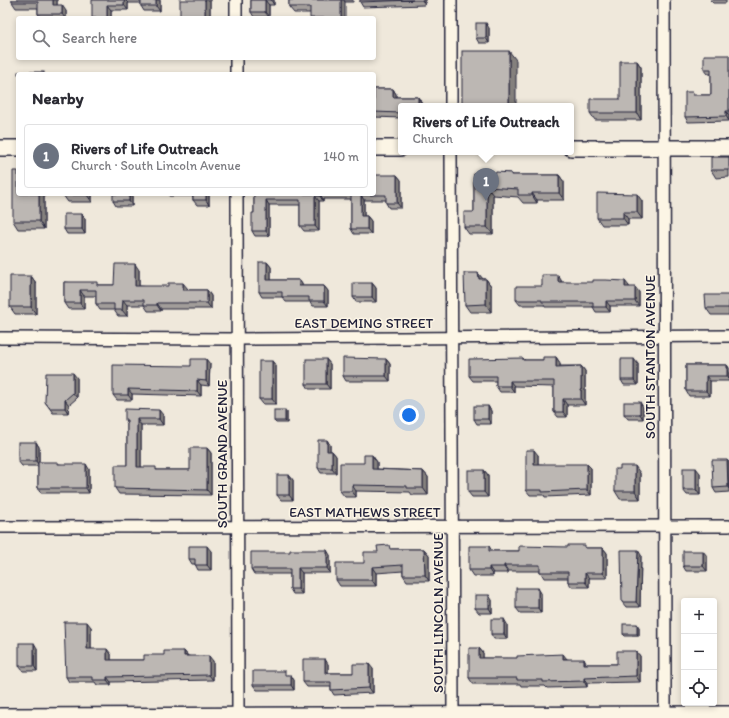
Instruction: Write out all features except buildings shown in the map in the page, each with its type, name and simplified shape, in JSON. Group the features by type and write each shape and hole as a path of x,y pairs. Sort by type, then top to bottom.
{"street":[{"path":"236,0 236,16"},
{"path":"450,0 451,103"},
{"name":"SOUTH STANTON AVENUE","path":"664,0 666,337 665,714"},
{"path":"236,60 236,72"},
{"path":"0,148 16,148"},
{"path":"376,148 398,148"},
{"path":"574,148 729,148"},
{"name":"SOUTH LINCOLN AVENUE","path":"451,155 453,714"},
{"name":"SOUTH GRAND AVENUE","path":"237,196 238,714"},
{"name":"EAST DEMING STREET","path":"0,338 237,339 729,336"},
{"name":"EAST MATHEWS STREET","path":"0,527 729,526"},
{"path":"0,716 238,714 378,716 453,714 665,714 687,716 729,714"}],"place":[{"name":"Rivers of Life Outreach","path":"486,201"}]}
